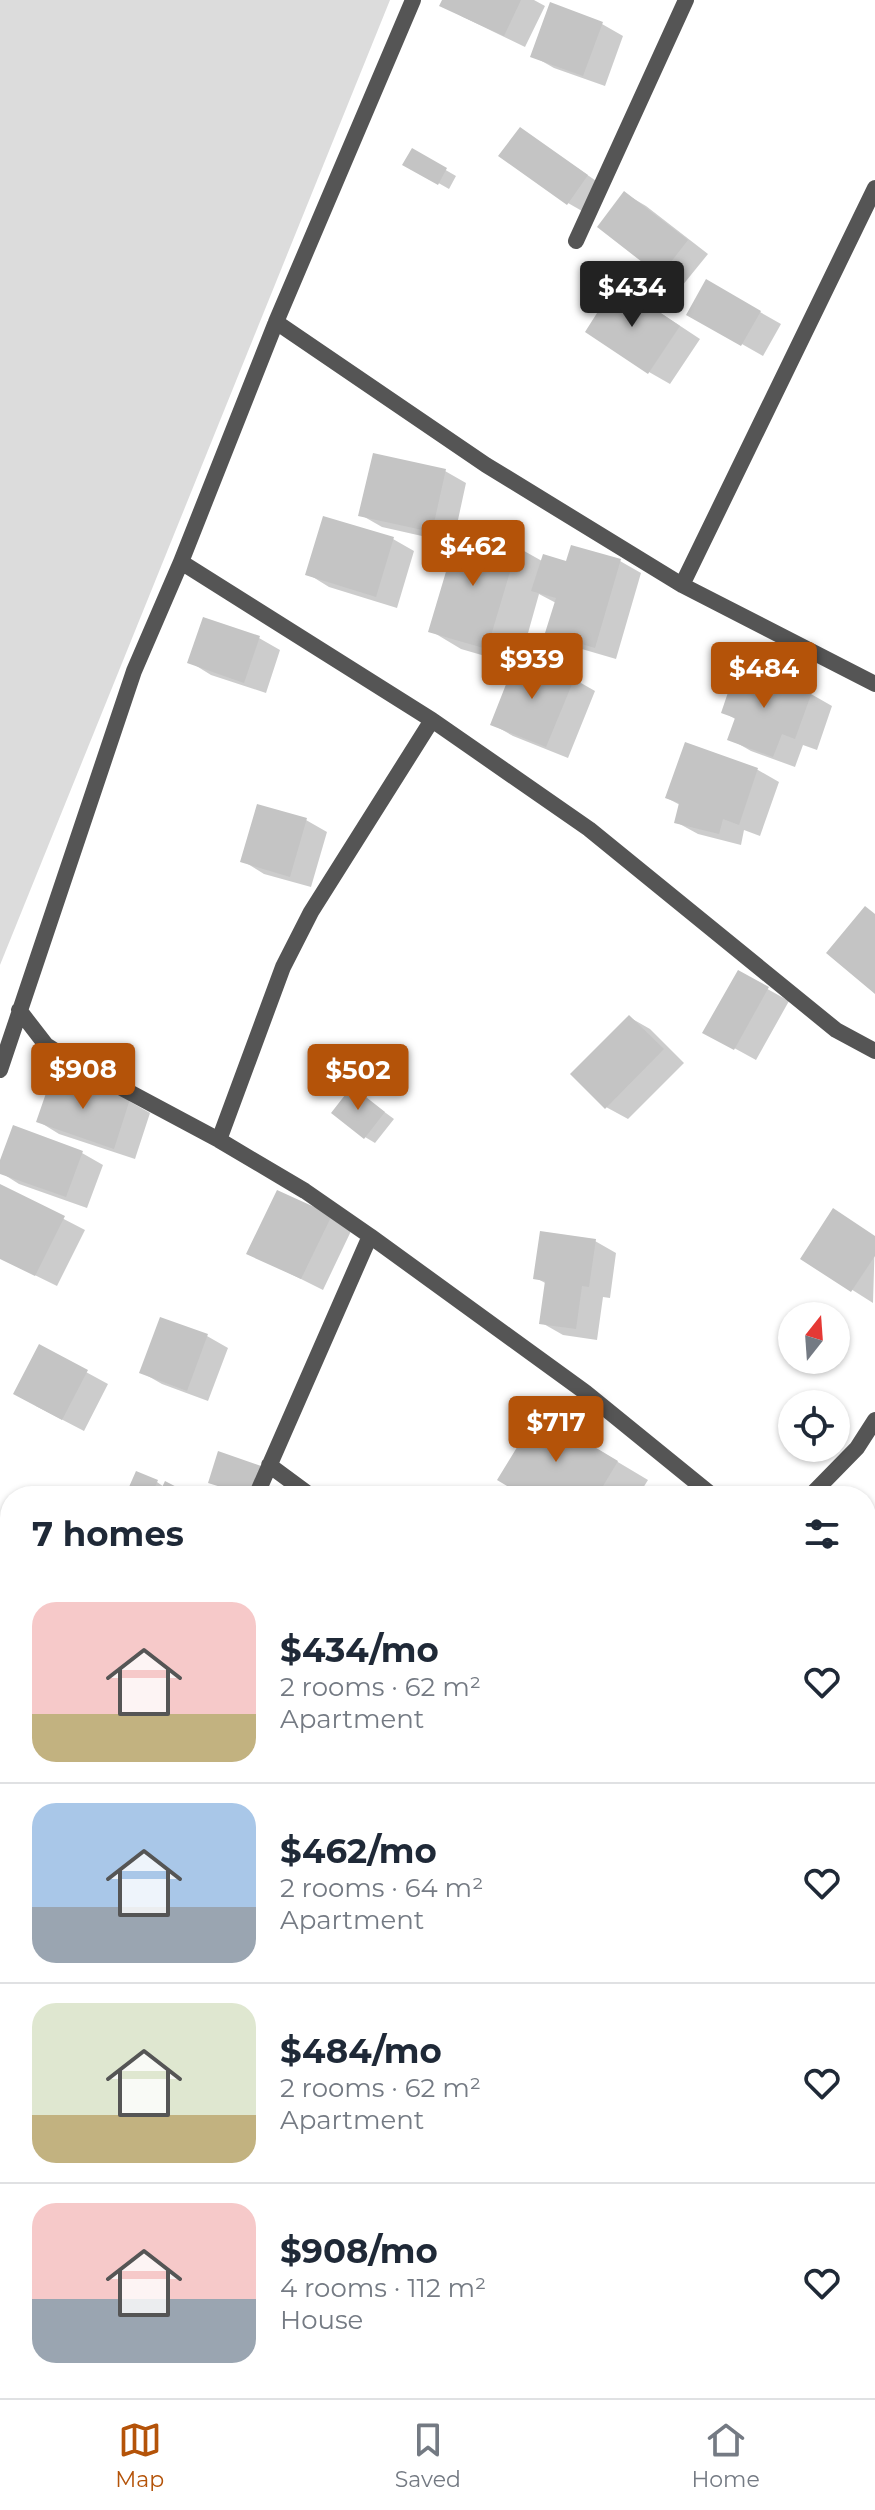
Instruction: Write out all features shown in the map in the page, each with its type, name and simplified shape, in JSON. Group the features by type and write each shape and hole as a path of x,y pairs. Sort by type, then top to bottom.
{"street":[{"path":"0,1070 134,671 181,562 276,322 413,0"},
{"path":"576,241 686,0"},
{"path":"682,585 875,188"},
{"path":"276,322 486,465 682,585 875,684"},
{"path":"181,562 432,720 589,829 836,1030 875,1051"},
{"path":"219,1140 283,967 319,899 432,720"},
{"path":"19,1010 46,1045 219,1140 305,1191 370,1236 585,1392 701,1486"},
{"path":"260,1486 370,1236"},
{"path":"820,1486 857,1448 875,1420"},
{"path":"269,1465 297,1486"}],"shaded area":[{"path":"0,0 390,0 0,965"}],"building":[{"path":"442,0 521,0 504,36 439,6"},
{"path":"550,2 603,22 583,76 530,57"},
{"path":"520,127 588,175 567,205 498,156"},
{"path":"412,148 447,168 438,185 402,165"},
{"path":"624,191 688,240 660,276 597,227"},
{"path":"706,279 761,311 741,346 686,315"},
{"path":"616,283 680,326 648,374 585,332"},
{"path":"373,453 446,469 432,532 358,516"},
{"path":"323,516 394,537 376,597 305,575"},
{"path":"459,528 518,545 487,649 428,632"},
{"path":"571,545 621,559 595,648 545,633 556,598 531,591 543,554 566,561"},
{"path":"203,617 260,636 244,683 187,663"},
{"path":"518,654 575,677 546,747 490,725"},
{"path":"737,666 812,692 795,739 782,734 773,757 727,740 735,718 721,713"},
{"path":"685,742 758,768 739,825 723,819 719,834 674,823 679,803 665,798"},
{"path":"257,804 307,818 290,877 240,862"},
{"path":"865,906 875,914 875,994 826,953"},
{"path":"738,970 769,987 734,1050 702,1033"},
{"path":"629,1015 664,1049 605,1109 570,1074"},
{"path":"53,1073 130,1099 114,1149 36,1122"},
{"path":"352,1086 385,1112 364,1139 331,1113"},
{"path":"13,1125 83,1151 66,1197 0,1174 0,1160"},
{"path":"0,1184 65,1216 35,1276 0,1259"},
{"path":"277,1190 332,1215 301,1279 246,1254"},
{"path":"833,1208 875,1236 875,1256 851,1292 800,1259"},
{"path":"540,1231 596,1239 589,1287 582,1286 576,1329 539,1324 545,1281 533,1279"},
{"path":"160,1317 208,1334 187,1391 139,1373"},
{"path":"39,1344 88,1370 62,1420 13,1394"},
{"path":"538,1413 618,1461 603,1486 507,1486 497,1480"},
{"path":"218,1451 261,1466 254,1486 208,1483"},
{"path":"136,1471 158,1480 155,1486 129,1486"}]}
